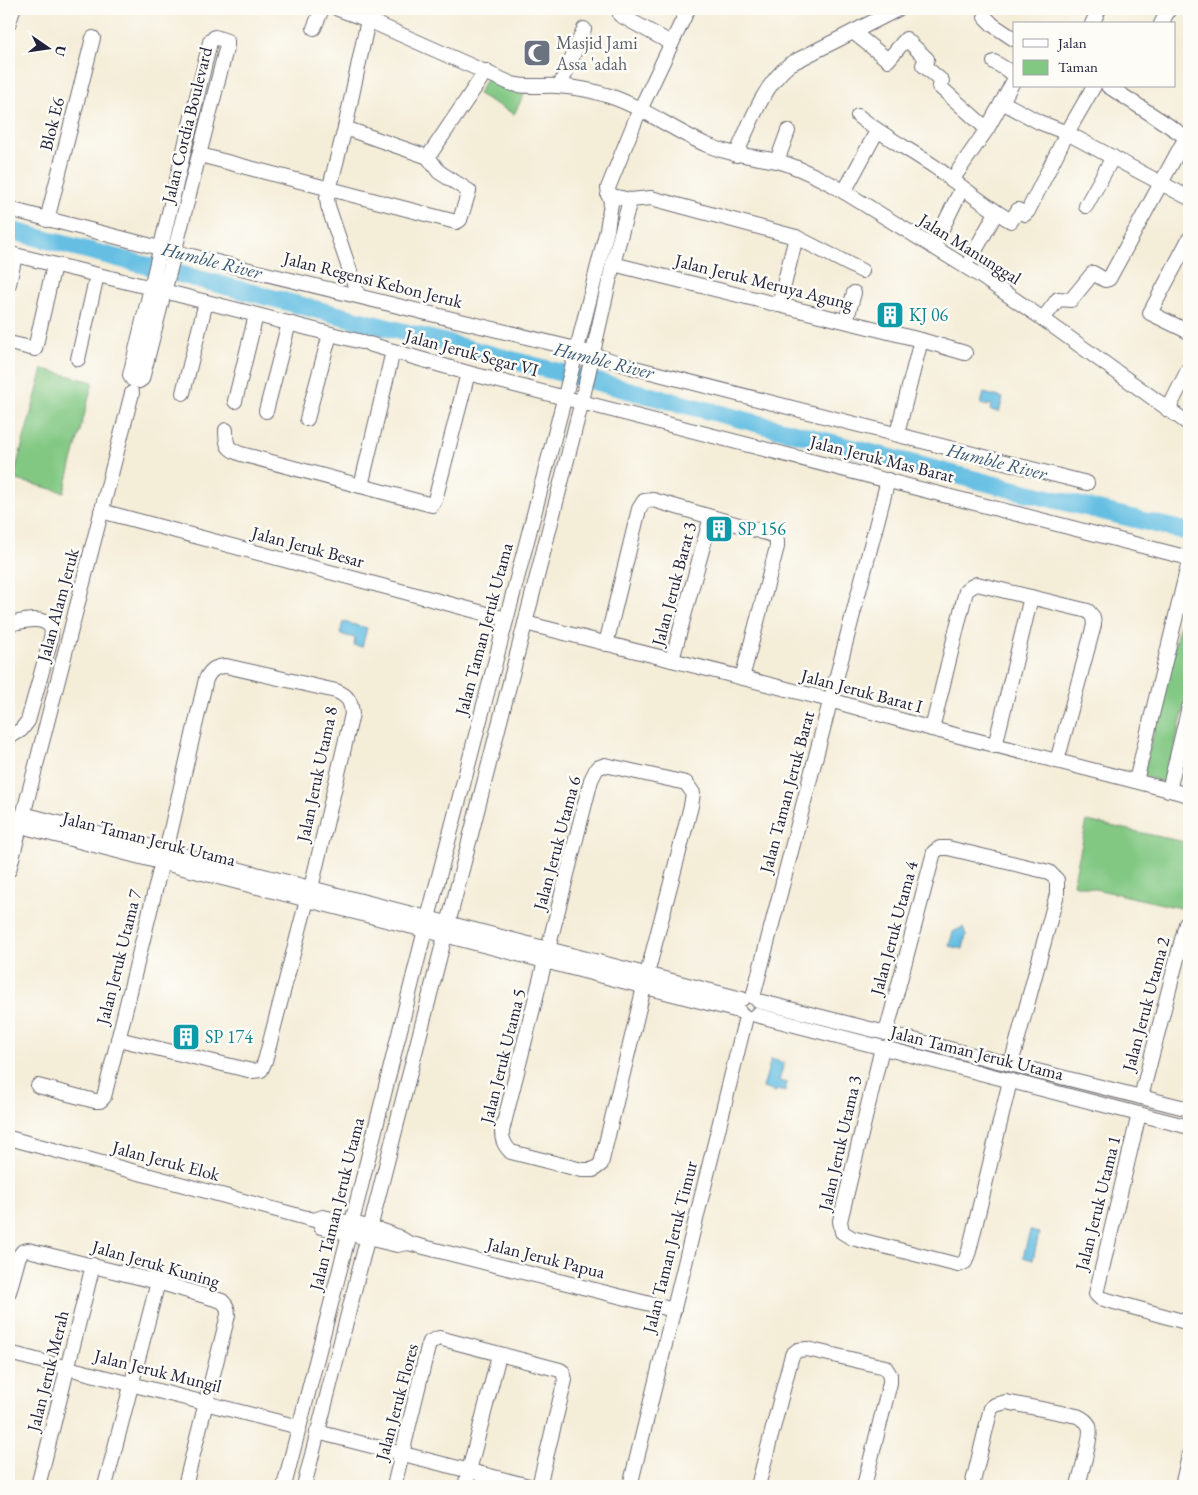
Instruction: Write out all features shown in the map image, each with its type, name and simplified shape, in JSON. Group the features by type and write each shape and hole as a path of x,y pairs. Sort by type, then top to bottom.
{"street":[{"path":"9,23 12,9"},
{"path":"314,28 322,9"},
{"name":"Jalan Manunggal","path":"338,9 363,15 512,84 526,87 560,86 605,94 641,109 661,122 707,145 736,155 777,161 812,174 979,275 1043,318 1189,424"},
{"name":"Jalan Taman Jeruk Utama","path":"284,1486 426,924 566,394 607,230 611,203 608,188 641,109 688,9"},
{"path":"736,155 764,93 777,75 790,64 898,9"},
{"path":"1093,22 1099,9"},
{"path":"1162,22 1169,9"},
{"path":"358,295 327,198 328,188 345,128 363,15"},
{"path":"620,15 671,43"},
{"path":"985,17 992,25 1013,38"},
{"path":"560,86 584,29"},
{"path":"853,32 888,60 906,39 927,59 923,65 942,81 939,86 987,129"},
{"name":"Jalan Cordia Boulevard","path":"159,286 130,375 132,380 139,381 142,379 159,286 210,42 215,37 224,39 227,41 227,45 200,154 167,254"},
{"name":"Blok E6","path":"47,220 93,38"},
{"path":"994,62 1013,73"},
{"path":"428,157 486,71"},
{"path":"933,247 957,184 1013,82"},
{"path":"858,116 877,131 938,169 996,213 1011,221 1018,210 1025,214 1028,211 1067,133 1093,88"},
{"path":"1043,318 1058,299 1071,300 1093,273 1105,280 1109,279 1188,134 1124,91"},
{"path":"1002,102 1039,122 1067,133 1189,198"},
{"path":"200,154 452,223 460,220 469,191 439,172 428,157 345,128"},
{"path":"777,161 788,131"},
{"path":"844,192 877,131"},
{"path":"1086,206 1113,157"},
{"path":"608,195 630,200 651,198 796,237 862,271"},
{"name":"Jalan Taman Jeruk Utama","path":"304,1486 317,1432 372,1236 447,929 583,397 613,264 630,200"},
{"name":"Jalan Regensi Kebon Jeruk","path":"9,209 167,254 358,295 576,349 592,360 631,367 1087,483"},
{"path":"972,256 996,213"},
{"path":"779,305 796,237"},
{"path":"1189,239 1150,313 1189,332"},
{"name":"Jalan Jeruk Segar VI","path":"9,284 16,255 97,275 159,286 206,302 365,343 468,373 566,394"},
{"name":"Jalan Jeruk Meruya Agung","path":"613,264 846,321 965,353"},
{"path":"9,343 35,350 54,265"},
{"path":"78,359 97,275"},
{"path":"846,321 854,292"},
{"path":"183,393 206,302"},
{"path":"235,400 256,315"},
{"path":"266,411 289,323"},
{"path":"307,419 330,334"},
{"path":"897,434 921,340"},
{"path":"361,486 393,351"},
{"path":"1168,410 1189,368"},
{"path":"226,430 226,442 232,450 432,505 436,500 468,373"},
{"name":"Jalan Alam Jeruk","path":"9,870 17,821 132,393"},
{"name":"Jalan Jeruk Mas Barat","path":"566,394 1189,558"},
{"name":"Jalan Taman Jeruk Barat","path":"749,1007 888,480"},
{"path":"606,644 639,509 644,501 653,500 773,535 777,540 777,547 742,678"},
{"name":"Jalan Jeruk Besar","path":"101,511 506,619"},
{"name":"Jalan Jeruk Barat 3","path":"672,660 711,517"},
{"path":"1136,781 1189,562"},
{"path":"932,729 966,591 971,586 977,584 1088,611 1093,617 1094,624 1057,761"},
{"path":"995,746 1031,597"},
{"path":"9,624 34,620 43,621 50,626 51,631 50,642 28,721 21,730 9,737"},
{"name":"Jalan Jeruk Barat I","path":"525,623 830,700 995,746 1189,795"},
{"name":"Jalan Jeruk Utama 8","path":"164,856 206,679 210,672 216,667 226,666 336,691 346,695 351,702 352,714 309,894"},
{"path":"1169,790 1189,707"},
{"path":"470,758 489,762"},
{"name":"Jalan Jeruk Utama 6","path":"547,955 591,780 597,768 605,765 686,783 693,793 691,806 645,981"},
{"name":"Jalan Taman Jeruk Utama","path":"17,821 164,856 749,1007 882,1048 1189,1127"},
{"name":"Jalan Jeruk Utama 4","path":"886,1033 934,852 940,848 948,848 1049,872 1056,880 1057,894 1011,1064"},
{"name":"Jalan Jeruk Utama 7","path":"164,856 118,1039 252,1071 261,1070 309,894"},
{"name":"Jalan Jeruk Utama 2","path":"1142,1097 1186,924 1189,922"},
{"name":"Jalan Jeruk Utama 5","path":"547,955 502,1131 502,1139 511,1152 582,1170 593,1170 601,1164 645,981"},
{"name":"Jalan Taman Jeruk Utama","path":"749,1007 886,1033 1189,1109"},
{"name":"Jalan Taman Jeruk Timur","path":"630,1486 749,1007"},
{"path":"38,1086 100,1101 104,1097 118,1039"},
{"name":"Jalan Jeruk Utama 3","path":"882,1048 840,1221 842,1232 852,1238 958,1265 965,1262 970,1251 1010,1081"},
{"name":"Jalan Jeruk Utama 1","path":"1140,1114 1096,1294 1100,1298 1189,1322"},
{"name":"Jalan Jeruk Elok","path":"9,1138 314,1220 323,1218 350,1229"},
{"name":"Jalan Jeruk Papua","path":"350,1229 372,1236 399,1236 408,1243 674,1310"},
{"name":"Jalan Jeruk Kuning","path":"9,1292 18,1256 23,1251 28,1250 158,1282 222,1301 228,1308 228,1315 185,1486"},
{"name":"Jalan Jeruk Merah","path":"38,1486 93,1265"},
{"path":"105,1486 158,1282"},
{"name":"Jalan Jeruk Flores","path":"394,1486 428,1347 430,1342 440,1338 560,1370 565,1376 538,1486"},
{"path":"758,1486 792,1355 798,1350 807,1349 885,1367 890,1375 890,1383 864,1486"},
{"name":"Jalan Jeruk Mungil","path":"9,1353 299,1427"},
{"path":"465,1486 499,1354"},
{"path":"972,1486 991,1408 1006,1402 1078,1416 1090,1427 1090,1436 1078,1486"},
{"path":"317,1432 529,1486"},
{"path":"1182,1486 1189,1456"}],"green space":[{"path":"488,75 524,95 514,114 478,94"},
{"path":"43,369 93,382 64,492 13,479"},
{"path":"1189,587 1189,688 1166,783 1143,776"},
{"path":"1087,821 1189,843 1189,910 1073,884"}],"water":[{"path":"984,393 1003,398 999,412 990,410 991,405 981,404"},
{"path":"343,622 367,628 362,647 354,645 355,638 340,634"},
{"path":"963,927 966,935 963,949 949,946 953,932"},
{"path":"771,1059 784,1063 779,1081 787,1083 785,1091 777,1089 776,1092 763,1088"},
{"path":"1030,1231 1039,1233 1033,1260 1023,1257"}],"waterway":[{"name":"Humble River","path":"9,230 1011,489 1189,532"}],"place":[{"name":"Masjid Jami Assa 'adah","path":"537,53"},
{"name":"KJ 06","path":"890,315"},
{"name":"SP 156","path":"719,529"},
{"name":"SP 174","path":"186,1037"}]}
